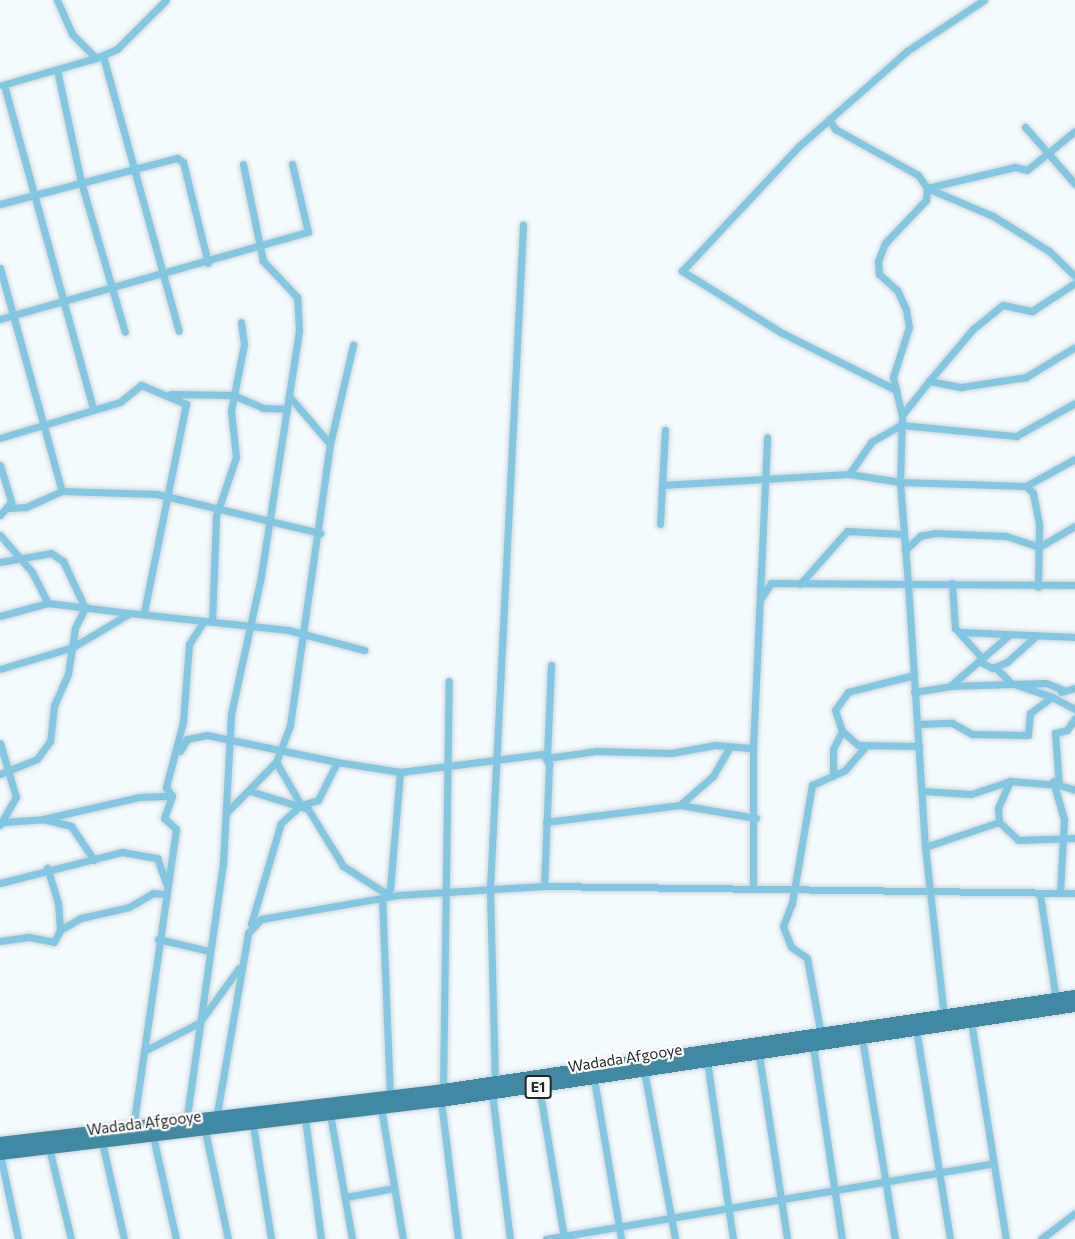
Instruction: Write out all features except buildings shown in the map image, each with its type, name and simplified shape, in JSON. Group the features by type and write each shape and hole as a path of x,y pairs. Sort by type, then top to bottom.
{"highway":[{"name":"Wadada Afgooye","path":"0,1154 381,1108 442,1095 1075,996"},
{"name":"Wadada Afgooye","path":"494,1088 539,1087 1075,1006"},
{"name":"Wadada Afgooye","path":"0,1143 216,1120 390,1096 442,1095"}],"street":[{"path":"57,0 77,42 99,57 133,166 179,331"},
{"path":"93,408 2,85 99,57 131,37 166,0"},
{"path":"896,390 782,333 682,271 829,119 907,51 984,0"},
{"path":"57,70 81,182 110,289 126,332"},
{"path":"829,119 836,129 918,176 927,188 993,216 1049,251 1075,276"},
{"path":"1025,127 1075,184"},
{"path":"927,188 1015,167 1027,170 1075,132"},
{"path":"0,204 168,157 183,162 208,263"},
{"path":"186,1123 227,812 230,742 270,523 299,331 297,297 263,261 263,245 243,164"},
{"path":"0,319 208,263 308,232 292,164"},
{"path":"927,188 926,200 885,243 878,261 879,274 897,290 906,309 909,327 893,377 902,415 900,482 914,692 929,892 944,1016"},
{"path":"510,1239 494,1088 490,888 522,225"},
{"path":"0,268 42,427 62,491"},
{"path":"902,415 973,329 1003,305 1032,311 1075,283"},
{"path":"177,756 189,644 208,622 218,509 236,457 233,395 244,344 241,322"},
{"path":"227,812 276,762 290,724 320,533 330,444 353,345"},
{"path":"929,381 970,386 1026,377 1075,347"},
{"path":"0,438 42,427 93,408 120,402 141,385 171,394 186,404 186,416 167,495 163,541 144,612"},
{"path":"171,394 182,390 233,395 263,408 287,409"},
{"path":"289,396 330,444"},
{"path":"849,474 871,442 901,425 1016,436 1075,403"},
{"path":"660,524 664,430"},
{"path":"753,885 756,818 753,748 767,437"},
{"path":"662,485 849,474 900,482 1026,486 1075,459"},
{"path":"0,465 10,494 8,508 0,516"},
{"path":"1026,486 1033,493 1039,547 1038,587"},
{"path":"8,508 26,507 62,491 167,495 270,523 320,533"},
{"path":"905,550 920,536 934,533 1006,537 1039,547 1075,526"},
{"path":"800,584 847,531 904,534"},
{"path":"0,535 48,603"},
{"path":"0,562 17,556 51,553 63,561 85,608 54,705 50,741 37,759 10,772 0,774"},
{"path":"761,598 771,583 952,583 1038,587 1075,585"},
{"path":"952,583 953,622 980,660 995,667 1011,683 1058,695"},
{"path":"0,616 48,603 130,613 144,612 305,634 364,650"},
{"path":"0,669 73,647 130,613"},
{"path":"960,632 1075,637"},
{"path":"950,686 1009,635"},
{"path":"995,667 1015,658 1035,637"},
{"path":"544,886 551,665"},
{"path":"914,675 840,698 835,710 842,731 865,747 919,747"},
{"path":"449,681 446,763 448,896 442,1095 458,1239"},
{"path":"914,692 950,686 1046,683 1075,709"},
{"path":"918,724 952,723 972,734 1028,735 1030,713 1058,695 1075,688"},
{"path":"1060,893 1063,837 1062,799 1056,783 1055,733 1067,730 1075,718"},
{"path":"833,773 833,749 842,731"},
{"path":"172,796 166,787 177,756 187,739 207,735 279,753 399,772 446,763 498,758 547,758 730,746 753,748"},
{"path":"0,743 16,797 2,824"},
{"path":"680,805 713,776 730,746"},
{"path":"821,1035 807,958 791,947 783,926 794,885 812,785 833,773 850,767 865,747"},
{"path":"276,762 301,805 343,866 385,896"},
{"path":"216,1120 240,966 281,823 301,805 318,800 328,787 337,762"},
{"path":"390,1096 390,991 385,896 399,772"},
{"path":"1010,781 998,808 999,822 1018,840 1075,838"},
{"path":"922,790 971,794 1010,781 1056,783 1075,790"},
{"path":"250,791 301,805"},
{"path":"2,824 43,819 139,797 172,796"},
{"path":"133,1128 176,829 164,818 172,796"},
{"path":"546,822 680,805 756,818"},
{"path":"43,819 71,826 94,860"},
{"path":"925,847 999,822"},
{"path":"0,883 47,868 140,852 157,858 167,885"},
{"path":"47,868 60,930"},
{"path":"250,927 261,919 385,896 448,896 490,888 794,885 929,892 1040,895 1075,893"},
{"path":"0,941 30,937 45,944 54,942 60,930 81,918 129,907 153,893 165,894"},
{"path":"1040,895 1056,999"},
{"path":"159,939 209,951"},
{"path":"146,1050 199,1023 240,966"},
{"path":"971,1021 990,1164 1006,1239"},
{"path":"916,1029 950,1239"},
{"path":"862,1038 895,1239"},
{"path":"813,1046 842,1239"},
{"path":"759,1054 787,1239"},
{"path":"707,1061 733,1239"},
{"path":"644,1071 675,1239"},
{"path":"594,1079 621,1239"},
{"path":"539,1087 564,1237"},
{"path":"381,1108 403,1239"},
{"path":"330,1114 352,1239"},
{"path":"305,1118 321,1239"},
{"path":"253,1125 271,1239"},
{"path":"205,1131 228,1239"},
{"path":"153,1136 176,1239"},
{"path":"102,1142 124,1239"},
{"path":"49,1148 71,1239"},
{"path":"0,1154 18,1239"},
{"path":"546,1239 727,1206 835,1191 990,1164"},
{"path":"346,1197 394,1188"},
{"path":"1041,1239 1075,1213"}]}
